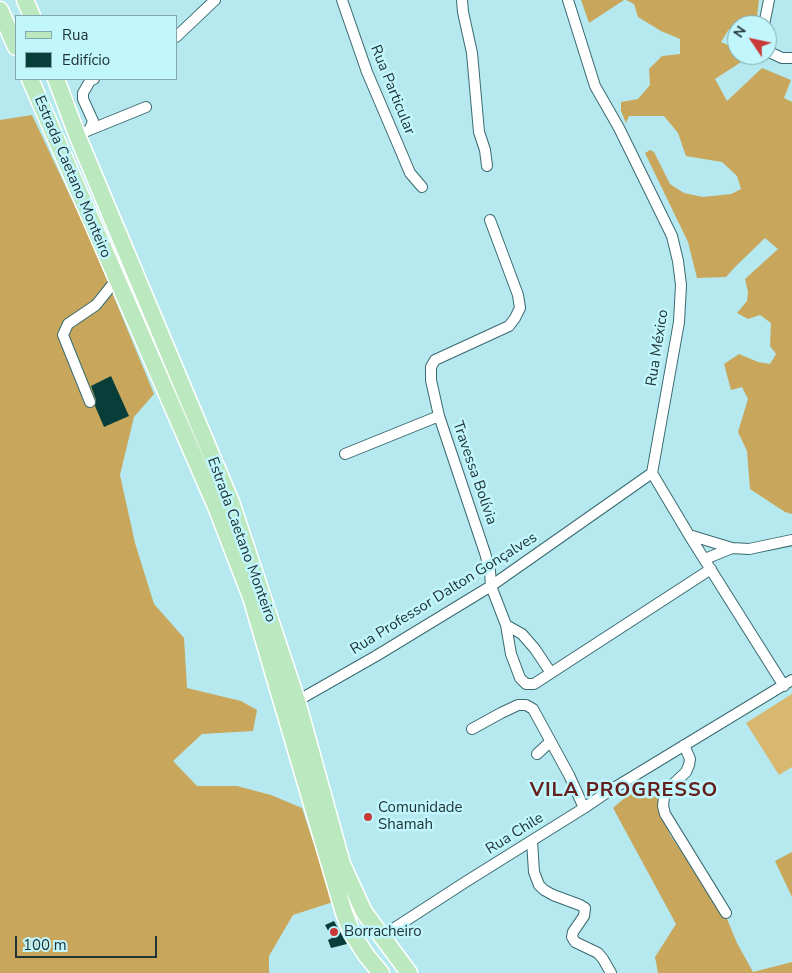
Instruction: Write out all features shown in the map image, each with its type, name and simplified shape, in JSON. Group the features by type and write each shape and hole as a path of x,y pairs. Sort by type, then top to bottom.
{"main road":[{"name":"Estrada Caetano Monteiro","path":"30,80 217,509 251,597 344,913 352,933 366,955 381,973"},
{"name":"Estrada Caetano Monteiro","path":"57,80 83,132 231,502 297,701 342,864 364,912 409,973"}],"street":[{"path":"178,35 215,0"},
{"name":"Rua Particular","path":"342,0 367,72 410,173 422,187"},
{"path":"462,0 472,53 479,132 488,166"},
{"name":"Rua México","path":"568,0 595,86 619,128 672,236 678,261 680,284 679,322 652,474"},
{"path":"766,15 769,0"},
{"path":"83,132 92,127 92,121 83,99 83,93 92,80"},
{"path":"83,132 146,107"},
{"name":"Travessa Bolívia","path":"490,220 518,295 520,308 509,326 435,360 430,367 440,416 485,553 490,571 491,586 506,625 511,654 520,678 526,684 534,684 711,569"},
{"path":"90,402 63,335 68,324 96,305 116,280"},
{"name":"Travessa Bolívia","path":"344,454 440,416"},
{"path":"652,474 689,536 788,683"},
{"name":"Rua Professor Dalton Gonçalves","path":"297,701 376,656 491,586 652,474"},
{"path":"689,536 732,548 749,549 792,540"},
{"path":"705,559 732,548"},
{"path":"506,625 522,634 535,648 552,673"},
{"name":"Rua Chile","path":"383,937 467,880 609,791 788,683"},
{"path":"472,729 518,705 526,705 533,709 569,775 584,808"},
{"path":"536,754 550,742"},
{"path":"684,745 690,760 689,765 686,772 668,789 664,797 663,806 665,814 726,913"},
{"path":"532,841 534,872 539,884 544,890 553,895 580,904 585,908 584,916 572,932 572,937 575,942 598,953 611,973"}],"shaded area":[{"path":"581,0 624,0 589,23"},
{"path":"626,0 759,0 757,15 727,15 727,32 721,42 727,45 727,65 737,65 715,79 727,101 762,68 791,80 784,98 792,102 792,514 785,512 750,489 747,451 738,432 748,399 742,387 731,390 724,364 739,354 758,362 770,364 776,354 770,346 771,323 760,315 748,319 737,313 747,301 748,292 745,279 778,249 765,238 726,277 697,278 688,242 645,153 650,150 654,152 670,184 684,193 703,197 731,194 741,189 737,176 722,162 686,156 678,133 664,116 629,116 626,123 621,111 621,102 638,99 650,85 649,69 662,56 680,54 680,39 661,31 638,17 634,4"},
{"path":"32,115 88,234 154,394 134,417 120,475 135,543 154,604 184,638 187,688 241,701 257,710 253,731 202,734 173,761 197,786 237,786 271,795 302,808 333,902 293,915 269,956 269,973 0,973 0,120"},
{"path":"792,694 792,767 779,775 746,723"},
{"path":"636,788 658,798 670,835 725,914 737,943 753,972 792,962 792,973 658,973 655,957 676,924 613,808"},
{"path":"792,852 792,897 775,861"}],"building":[{"path":"111,376 129,416 104,427 95,406 96,400 91,386"},
{"name":"Borracheiro","path":"334,921 347,944 331,948 328,940 332,938 325,925"}],"place":[{"name":"Comunidade Shamah","path":"368,817"},
{"name":"Borracheiro","path":"334,932"}],"district":[{"name":"VILA PROGRESSO","path":"624,791"}]}
